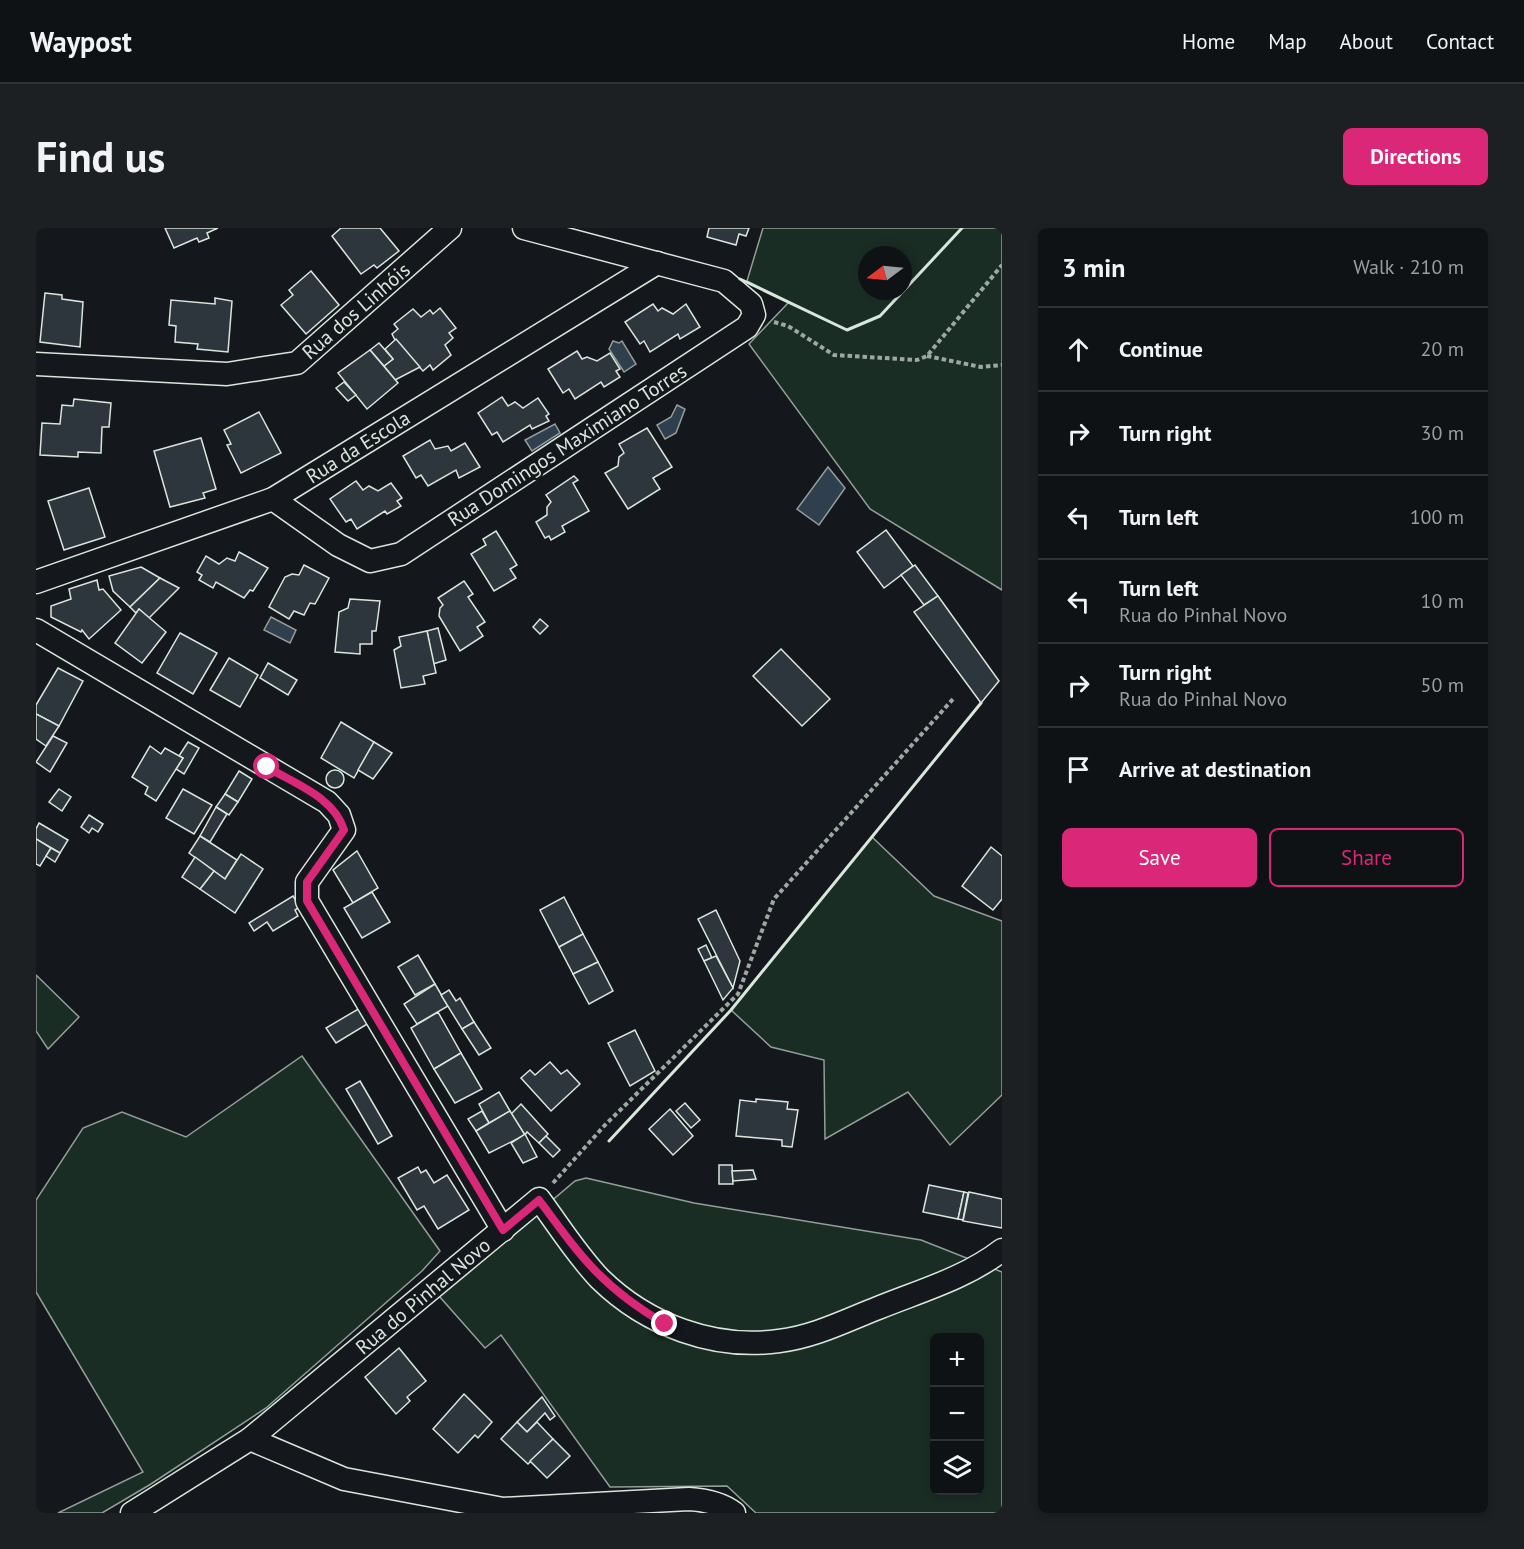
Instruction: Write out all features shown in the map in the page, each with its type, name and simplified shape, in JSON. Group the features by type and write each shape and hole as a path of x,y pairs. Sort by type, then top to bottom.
{"street":[{"name":"Rua dos Linhóis","path":"36,364 226,374 297,363 450,228"},
{"path":"524,228 724,281 751,304 754,315"},
{"name":"Rua da Escola","path":"36,582 273,499 657,263"},
{"name":"Rua Domingos Maximiano Torres","path":"273,499 338,545 370,561 401,554 737,334 747,327 754,315"},
{"path":"36,630 327,802 339,815 344,830 307,882 307,901 503,1230"},
{"path":"539,1200 578,1253 601,1279 630,1303 674,1327 700,1337 735,1342 779,1341 816,1333 968,1272 1002,1250"},
{"name":"Rua do Pinhal Novo","path":"132,1513 250,1439 539,1200"},
{"path":"250,1439 344,1479 503,1509 689,1499 706,1500 727,1507 734,1513"}],"path":[{"path":"754,315 788,326 834,355 917,360 927,356 1002,265"},
{"path":"927,356 981,367 1002,365"},
{"path":"539,1200 605,1125 738,994 774,899 954,699"}],"green space":[{"path":"763,228 1002,228 1002,590 870,509 749,344 789,302 747,281"},
{"path":"872,837 934,896 1002,921 1002,1095 950,1145 908,1092 825,1139 824,1060 771,1047 731,1010"},
{"path":"36,975 79,1017 48,1049 36,1031"},
{"path":"302,1056 440,1251 422,1271 266,1408 151,1484 102,1513 58,1513 143,1472 36,1292 36,1200 83,1128 122,1112 186,1137"},
{"path":"586,1178 694,1203 921,1240 1002,1272 1002,1513 756,1513 727,1486 610,1487 501,1335 485,1348 439,1296 575,1181"}],"water":[{"path":"613,341 619,343 622,341 636,364 624,372 609,349"},
{"path":"677,405 685,409 676,433 665,439 657,425 671,417"},
{"path":"555,424 560,433 532,451 525,440"},
{"path":"828,467 845,488 819,525 797,509"},
{"path":"271,617 296,630 290,643 264,630"}],"building":[{"path":"165,228 218,228 207,233 209,238 199,242 197,238 174,248"},
{"path":"341,228 380,228 399,251 377,268 374,265 361,274 332,236"},
{"path":"709,228 749,228 746,236 739,234 736,245 707,237"},
{"path":"311,271 339,305 306,334 281,305 293,295 289,290"},
{"path":"45,293 62,295 62,299 83,302 80,347 40,342"},
{"path":"215,298 232,301 228,352 197,349 198,344 175,342 176,326 169,325 171,300 215,304"},
{"path":"653,304 658,311 662,308 673,314 686,304 700,327 680,339 678,334 650,352 644,341 640,344 625,322"},
{"path":"440,308 456,328 449,333 453,338 445,345 451,355 433,370 430,365 423,371 396,342 392,334 398,329 394,324 413,309 421,317 430,310 433,314"},
{"path":"396,339 420,367 395,380 384,366 393,359 385,349"},
{"path":"379,343 393,359 384,366 370,350"},
{"path":"370,350 398,383 367,409 338,373"},
{"path":"577,351 582,359 587,357 597,361 610,353 620,369 616,371 620,377 604,387 601,382 575,399 569,389 563,393 548,369"},
{"path":"344,382 356,395 348,401 336,388"},
{"path":"502,397 508,406 515,402 523,408 538,398 549,414 546,416 549,421 532,429 530,425 503,442 497,432 492,435 478,413"},
{"path":"74,399 111,403 109,427 102,427 101,453 78,452 78,457 40,455 42,423 60,424 62,405 73,406"},
{"path":"259,412 281,453 241,473 227,445 231,444 224,430"},
{"path":"647,428 672,467 653,478 660,489 628,509 605,473 618,466 619,457 624,453 619,444"},
{"path":"201,438 216,489 203,493 205,498 170,507 154,451"},
{"path":"430,440 435,449 448,446 451,451 465,443 480,467 459,478 456,470 428,486 421,475 416,478 403,456"},
{"path":"574,476 578,480 573,483 589,511 562,526 565,532 551,540 549,536 545,538 536,522 547,515 547,507 551,502 546,495"},
{"path":"356,481 363,490 369,486 378,491 391,483 402,498 397,501 401,506 387,514 385,511 357,529 351,519 346,522 330,499"},
{"path":"89,488 105,537 64,550 48,501"},
{"path":"886,530 913,566 884,588 857,552"},
{"path":"496,531 517,565 510,569 516,578 494,591 471,554 486,545 483,539"},
{"path":"239,552 268,568 253,591 250,590 244,598 216,582 213,588 199,580 202,575 197,572 206,556 219,564 227,558 235,561"},
{"path":"304,565 329,578 315,604 310,603 304,615 294,611 289,619 269,607 285,577 292,574 299,575"},
{"path":"915,565 938,596 924,605 901,575"},
{"path":"141,567 160,578 130,607 113,591 109,576"},
{"path":"160,578 179,588 149,618 139,609 136,613 130,607"},
{"path":"97,580 99,590 103,589 121,610 89,639 82,630 81,632 51,617 51,606 71,599 69,589"},
{"path":"464,581 473,594 468,597 485,622 477,627 483,636 460,651 439,616 443,605 438,598"},
{"path":"938,596 999,681 981,703 914,612"},
{"path":"350,599 380,601 376,631 372,631 372,644 360,644 360,654 335,652 339,612 348,608"},
{"path":"139,609 166,632 142,663 115,643"},
{"path":"540,619 548,626 540,634 533,627"},
{"path":"438,628 446,660 433,664 427,631"},
{"path":"427,631 436,673 423,676 425,684 401,688 394,650 401,646 399,637"},
{"path":"180,633 217,653 193,694 157,673"},
{"path":"781,649 830,699 802,726 753,676"},
{"path":"229,658 258,675 240,707 210,690"},
{"path":"268,663 297,680 288,695 260,678"},
{"path":"58,668 83,681 59,726 36,714 36,705"},
{"path":"36,714 59,726 46,746 36,739"},
{"path":"341,722 374,742 354,778 321,758"},
{"path":"53,736 67,743 50,772 36,762"},
{"path":"188,742 199,748 184,774 176,769 183,758 179,756"},
{"path":"374,742 392,753 373,779 358,770"},
{"path":"150,746 161,754 165,748 183,758 156,801 145,794 148,787 132,777"},
{"path":"335,770 343,775 344,779 339,787 335,788 327,783 326,779 331,771"},
{"path":"239,771 252,779 238,802 225,794"},
{"path":"59,789 71,797 62,811 49,802"},
{"path":"183,789 212,805 194,834 166,818"},
{"path":"225,794 238,802 229,815 216,807"},
{"path":"216,807 227,814 210,842 200,836"},
{"path":"89,815 103,824 98,832 92,828 89,833 81,827"},
{"path":"39,823 68,840 60,853 36,839 36,829"},
{"path":"200,836 237,860 225,879 189,853"},
{"path":"36,839 51,848 40,866 36,864"},
{"path":"991,847 1002,856 1002,899 993,910 962,886"},
{"path":"51,848 60,853 55,862 46,856"},
{"path":"357,851 378,888 353,903 333,870"},
{"path":"241,854 263,869 235,913 200,889 214,871 225,879"},
{"path":"195,857 214,871 200,889 182,877"},
{"path":"372,892 390,922 362,938 344,908"},
{"path":"293,896 300,907 295,910 298,916 273,931 267,922 254,931 249,923"},
{"path":"564,897 583,934 559,947 540,910"},
{"path":"716,910 740,961 733,988 698,919"},
{"path":"583,934 598,962 573,974 559,947"},
{"path":"706,945 712,958 704,961 698,949"},
{"path":"418,955 435,984 415,995 398,967"},
{"path":"716,956 733,988 723,1000 704,961"},
{"path":"598,962 613,991 589,1004 573,974"},
{"path":"435,984 448,1006 417,1024 404,1004"},
{"path":"449,990 456,1001 460,998 474,1022 462,1029 441,995"},
{"path":"360,1008 369,1023 336,1043 326,1028"},
{"path":"438,1012 461,1053 434,1069 411,1028"},
{"path":"474,1022 491,1048 479,1055 462,1029"},
{"path":"635,1030 655,1071 630,1086 608,1043"},
{"path":"461,1053 482,1089 455,1103 434,1069"},
{"path":"550,1062 561,1074 567,1070 580,1084 551,1111 521,1078 530,1070 535,1075"},
{"path":"360,1081 392,1136 378,1144 346,1089"},
{"path":"499,1092 510,1111 489,1123 479,1104"},
{"path":"756,1099 788,1102 787,1109 798,1110 792,1147 782,1146 782,1140 736,1136 740,1100 756,1102"},
{"path":"685,1103 700,1120 691,1128 676,1111"},
{"path":"521,1104 548,1134 539,1143 527,1132 525,1135 511,1114"},
{"path":"670,1109 693,1136 673,1155 649,1129"},
{"path":"482,1111 489,1123 476,1131 468,1119"},
{"path":"510,1111 525,1135 489,1153 476,1131"},
{"path":"525,1134 537,1157 523,1163 511,1143"},
{"path":"546,1136 560,1150 553,1157 539,1143"},
{"path":"719,1165 732,1165 733,1184 719,1184"},
{"path":"418,1167 421,1173 426,1170 434,1183 447,1175 469,1210 438,1229 424,1206 417,1210 398,1178"},
{"path":"753,1170 756,1179 733,1181 732,1171"},
{"path":"929,1185 964,1192 958,1219 923,1212"},
{"path":"964,1192 968,1193 963,1220 958,1219"},
{"path":"969,1192 1002,1199 1002,1228 963,1221"},
{"path":"399,1348 426,1381 407,1397 410,1401 396,1414 365,1377"},
{"path":"464,1394 492,1422 478,1438 475,1435 458,1453 433,1429"},
{"path":"542,1397 555,1416 550,1420 545,1413 527,1432 517,1422"},
{"path":"517,1422 527,1432 537,1422 553,1439 528,1464 501,1439"},
{"path":"553,1439 570,1456 547,1478 530,1461"}],"wall":[{"path":"740,279 847,330 880,316 962,228"},
{"path":"609,1141 731,1010 981,703"}],"route":[{"path":"267,767 327,802 339,815 344,830 307,882 307,901 503,1230 539,1200 578,1253 601,1279 630,1303 665,1324"}]}
